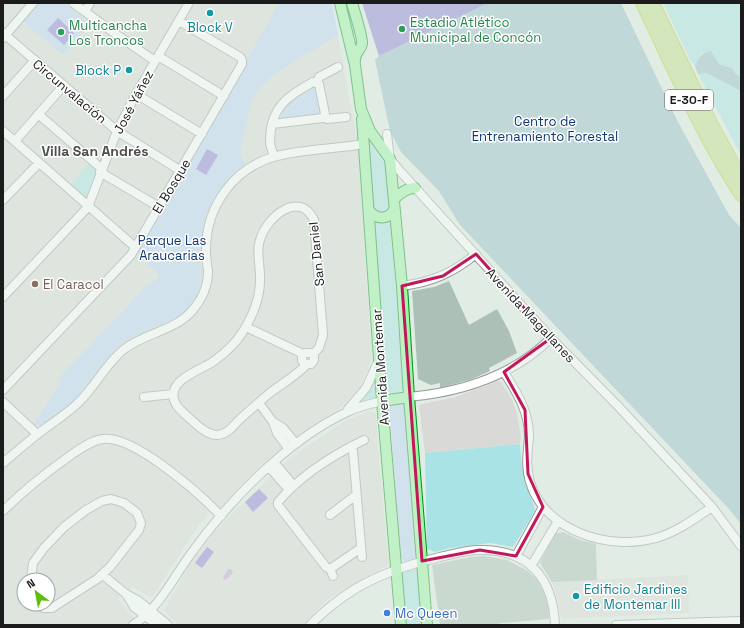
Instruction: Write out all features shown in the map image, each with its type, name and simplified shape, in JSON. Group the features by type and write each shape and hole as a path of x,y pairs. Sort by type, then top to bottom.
{"highway":[{"name":"E-30-F","path":"642,3 710,143 741,195"},
{"name":"E-30-F","path":"653,3 714,130 741,178"}],"main road":[{"name":"Avenida Magallanes","path":"340,3 355,65 361,109 370,131 390,159"},
{"path":"348,34 355,40 361,36 352,3"},
{"name":"Avenida Magallanes","path":"355,65 356,54 362,45 361,36"},
{"name":"Avenida Montemar","path":"361,109 382,401 401,625"},
{"name":"Avenida Montemar","path":"390,159 402,286 427,625"},
{"path":"394,199 402,192 415,188"},
{"path":"369,210 373,215 382,218 390,216 394,210"},
{"path":"382,401 409,397"}],"street":[{"path":"4,35 34,3"},
{"path":"73,3 157,58 224,96"},
{"path":"84,11 90,3"},
{"name":"José Yáñez","path":"88,207 117,131 136,94 189,3"},
{"name":"El Bosque","path":"3,390 131,255 242,64 240,57 179,20"},
{"name":"Circunvalación","path":"4,35 117,131 181,171"},
{"path":"3,96 35,60"},
{"path":"276,156 274,141 271,138 272,124 276,113 286,100 314,82 317,82 319,77 338,67"},
{"path":"317,82 320,86 325,114 324,117"},
{"path":"15,141 64,85"},
{"path":"136,94 202,134"},
{"path":"38,114 101,170 159,207"},
{"path":"272,124 321,119 324,117 328,119 346,116"},
{"path":"3,131 135,247"},
{"path":"387,134 390,159"},
{"path":"3,463 87,395 111,362 122,351 143,338 176,324 192,311 200,300 206,287 207,232 212,216 219,200 228,187 240,175 253,166 276,156 364,144"},
{"name":"Avenida Magallanes","path":"390,159 551,338 617,405 712,507 741,546"},
{"path":"3,200 39,163"},
{"name":"San Daniel","path":"296,206 304,208 310,213 314,220 322,318 322,340 319,348 313,354 313,362 307,364 300,372 272,391 227,432 221,435 209,433 202,428 177,408 174,401 173,394 178,382 221,356 235,342 246,327 254,311 261,284 258,247 261,235 272,219 281,212 296,206"},
{"path":"3,296 88,207"},
{"path":"402,286 430,281 452,272 476,254"},
{"path":"246,327 294,350 302,356 302,361 307,364"},
{"path":"409,397 436,394 464,388 504,372 515,366 551,338"},
{"path":"302,356 307,352 313,354"},
{"path":"346,412 366,388 379,360"},
{"path":"504,372 520,396 525,410 528,431 526,459 532,488 542,507 558,520 578,532 600,539 618,542 638,541 656,538 674,531 712,507"},
{"path":"144,397 173,394"},
{"path":"133,625 155,606 198,544 221,516 271,464 315,430 346,412 367,404 382,401"},
{"path":"3,402 37,434"},
{"path":"259,403 273,422 276,433 293,446"},
{"path":"3,511 38,479 61,462 91,443 100,439 109,438 126,444 162,465 221,516"},
{"path":"360,548 331,573 278,505 278,501 328,460 364,440"},
{"path":"350,447 353,451 362,558"},
{"path":"271,464 292,488"},
{"path":"330,514 356,495"},
{"path":"32,572 33,563 44,548 64,527 102,501 116,500 124,503 137,513 140,519 140,526 132,541 103,575 56,605"},
{"path":"516,556 542,507"},
{"path":"530,566 558,520"},
{"path":"310,625 354,590 396,569 422,561 471,551 498,551 516,556 530,566 544,581 550,593 554,607 555,625"},
{"path":"103,575 126,594 139,601 157,625"},
{"path":"148,613 168,625"},
{"path":"616,625 741,621"}],"highlighted area":[{"path":"476,254 551,338 504,372 525,410 528,474 543,507 516,556 480,550 422,561 402,286 443,276"}],"shaded area":[{"path":"3,3 332,3 357,139 372,357 361,386 340,408 296,436 266,461 223,506 207,515 194,532 152,598 133,587 119,597 120,602 133,617 145,625 3,625"},
{"path":"343,3 349,3 356,35 352,35"},
{"name":"Estadio Atlético Municipal de Concón","path":"362,3 488,3 379,56"},
{"path":"663,3 741,3 741,76 735,73 732,68 719,64 711,51 701,54 695,66 690,60"},
{"name":"Multicancha Los Troncos","path":"58,18 74,33 64,45 47,30"},
{"path":"706,73 741,91 741,155 698,74"},
{"path":"367,134 386,159 390,210 385,215 373,211"},
{"path":"207,149 218,155 206,175 196,169"},
{"path":"88,164 97,171 86,199 71,185"},
{"path":"391,218 403,388 400,392 390,394 387,390 373,219"},
{"path":"449,281 469,325 497,309 509,331 517,353 489,368 490,371 472,379 440,388 440,383 431,385 418,379 412,291 434,287"},
{"path":"375,377 376,398 361,403 370,389"},
{"path":"498,381 501,382 512,399 517,413 521,437 520,444 425,453 419,406 422,404 455,397"},
{"path":"369,411 376,414 389,565 324,602 303,625 179,625 164,611 189,566 215,531 279,468 294,455 345,421"},
{"path":"520,444 526,485 535,511 513,547 490,543 450,548 435,552 427,549 425,453"},
{"path":"259,489 268,498 253,512 245,502"},
{"path":"563,532 580,540 596,544 597,580 552,582 540,563 554,534"},
{"path":"207,547 214,552 202,568 195,563"},
{"path":"484,556 507,560 528,571 538,581 544,593 548,606 549,619 501,623 494,625 440,625 432,565 470,557"},
{"path":"228,569 231,569 233,573 224,580 223,578"},
{"path":"415,569 418,571 423,625 407,625 402,574 405,571"},
{"path":"688,575 689,613 564,619 561,616 552,582"}],"green space":[{"path":"38,3 64,3 89,24 64,55 23,22"},
{"name":"Parque Las Araucarias","path":"279,3 332,3 338,35 274,74 252,99 240,151 245,165 234,174 217,194 206,216 201,242 200,287 196,297 189,307 173,320 144,331 125,341 113,351 93,381 78,398 42,426 34,425 61,381 59,378 148,284 150,285 160,275 137,254"},
{"name":"Centro de Entrenamiento Forestal","path":"488,3 621,3 678,122 729,215 741,228 741,524 729,509 460,225 439,191 401,152 390,131 375,60 379,56"},
{"path":"711,51 719,64 732,68 735,73 741,77 741,91 706,73 698,74 695,66 698,60 702,54"},
{"path":"313,86 316,86 320,115 279,119 290,101"},
{"path":"402,403 406,405 417,556 415,559 405,562 401,558 389,406 391,404"}],"place":[{"name":"Block V","path":"210,13"},
{"name":"Estadio Atlético Municipal de Concón","path":"402,29"},
{"name":"Multicancha Los Troncos","path":"61,32"},
{"name":"Block P","path":"129,70"},
{"name":"El Caracol","path":"35,284"},
{"name":"Edificio Jardines de Montemar III","path":"576,596"},
{"name":"Mc Queen","path":"387,613"}],"district":[{"name":"Villa San Andrés","path":"95,151"}]}
